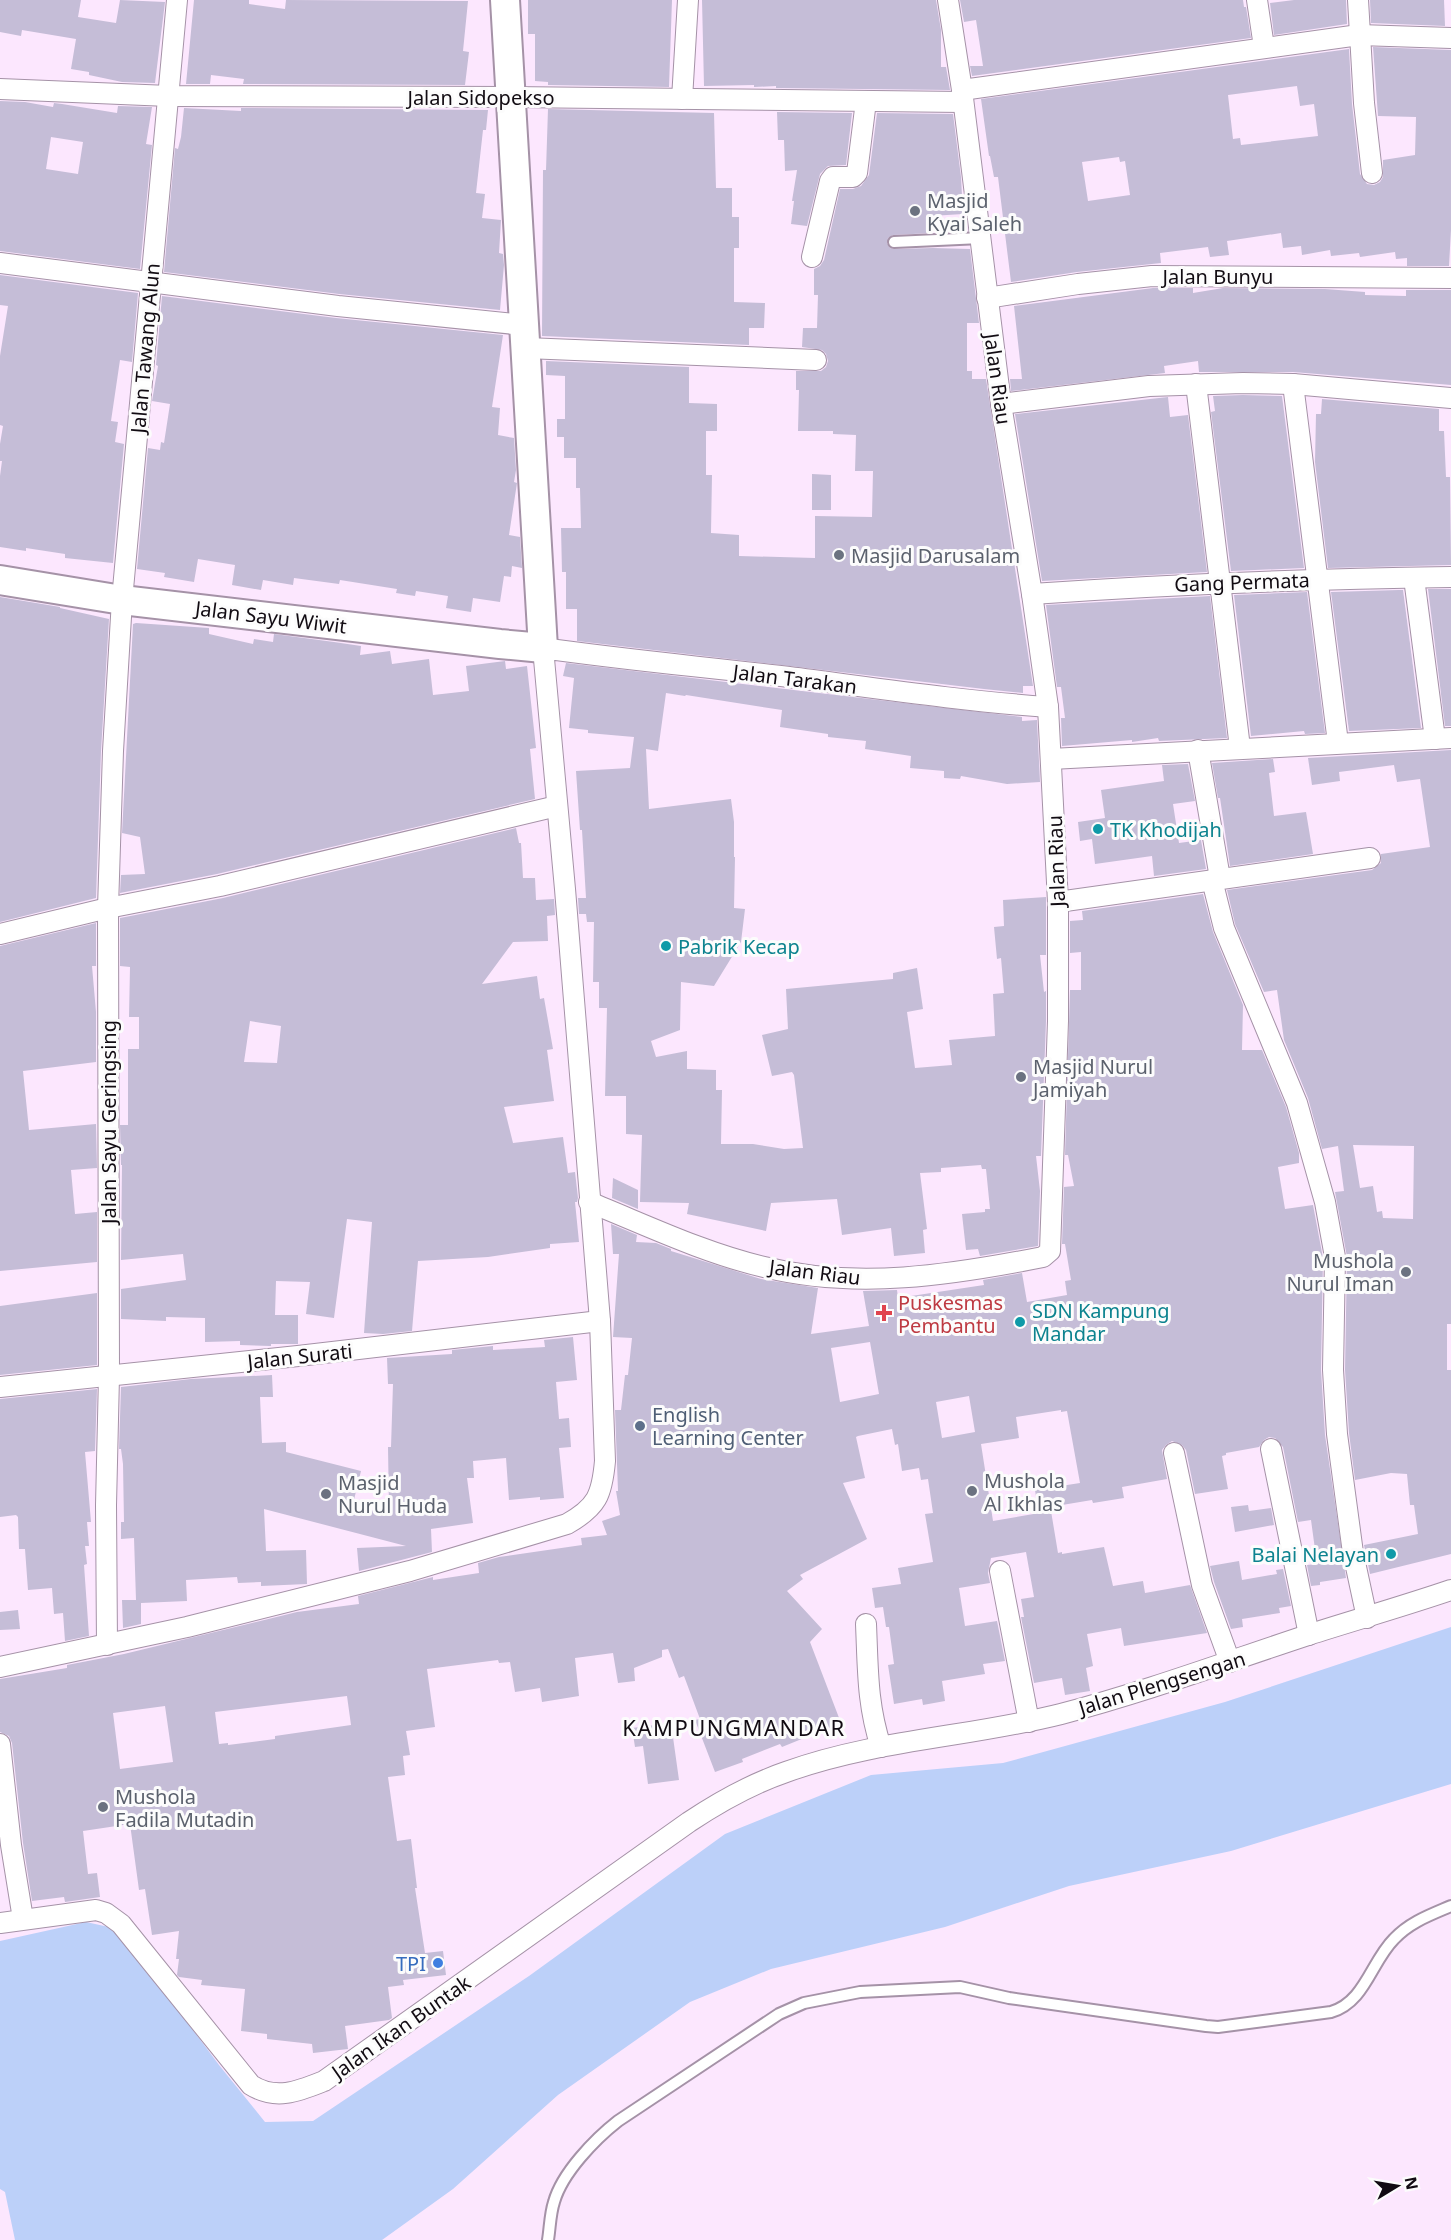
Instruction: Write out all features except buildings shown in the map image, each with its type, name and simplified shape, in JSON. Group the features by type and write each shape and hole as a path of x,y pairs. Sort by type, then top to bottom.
{"main road":[{"path":"505,0 543,648"},
{"name":"Jalan Sayu Wiwit","path":"0,580 122,600 543,648"}],"street":[{"name":"Jalan Tawang Alun","path":"122,600 177,0"},
{"path":"682,99 688,0"},
{"name":"Jalan Riau","path":"589,1202 706,1249 764,1267 821,1277 895,1278 957,1272 1047,1255 1051,1241 1058,1021 1058,902 1048,707 1001,404 948,0"},
{"path":"1257,0 1264,47"},
{"path":"1358,0 1364,103 1372,172"},
{"name":"Jalan Sidopekso","path":"0,89 169,96 866,101 962,96 1264,47 1359,35 1451,38"},
{"path":"812,257 830,181 833,177 853,177 857,173 866,101"},
{"path":"0,263 525,337 816,360"},
{"name":"Jalan Bunyu","path":"987,298 1077,284 1152,276 1451,278"},
{"path":"1001,404 1104,390 1196,384 1293,384 1451,398"},
{"path":"1196,384 1240,748"},
{"path":"1293,384 1338,743"},
{"name":"Gang Permata","path":"1032,594 1318,579 1451,577"},
{"path":"1051,759 1443,738 1414,578"},
{"name":"Jalan Sayu Geringsing","path":"107,1645 108,908 113,751 122,600"},
{"path":"0,1667 107,1645 410,1571 567,1524 583,1515 600,1496 604,1482 605,1461 600,1321 543,648"},
{"name":"Jalan Tarakan","path":"543,648 964,701 1048,707"},
{"path":"1198,750 1224,928 1297,1103 1325,1202 1335,1257 1333,1370 1336,1434 1353,1553 1367,1618"},
{"path":"0,934 108,908 220,886 557,806"},
{"path":"1058,902 1370,858"},
{"name":"Jalan Surati","path":"0,1387 600,1321"},
{"path":"1271,1449 1309,1635"},
{"path":"1174,1453 1202,1585 1230,1662"},
{"path":"1000,1571 1029,1722"},
{"name":"Jalan Plengsengan","path":"826,1760 874,1749 1029,1722 1162,1685 1451,1590"},
{"path":"866,1624 874,1749"},
{"path":"0,1744 11,1845 23,1919"},
{"name":"Jalan Ikan Buntak","path":"0,1923 87,1911 106,1913 121,1924 251,2085 271,2094 295,2092 324,2081 714,1805 785,1772 826,1760"}],"lane":[{"path":"894,242 981,238"},
{"path":"548,2240 556,2194 597,2139 618,2121 779,2014 795,2006 875,1990 960,1987 1009,1998 1218,2027 1331,2012 1341,2009 1353,1999 1398,1934 1416,1921 1451,1906"}],"water":[{"path":"1451,1627 1451,1784 1231,1851 1069,1886 945,1927 771,1969 690,2002 558,2095 453,2189 382,2240 15,2240 5,2192 0,2189 0,1941 86,1922 118,1929 219,2065 265,2122 313,2121 529,1976 725,1834 871,1775 1003,1763 1225,1702"}],"place":[{"name":"Masjid Kyai Saleh","path":"915,211"},
{"name":"Masjid Darusalam","path":"839,555"},
{"name":"TK Khodijah","path":"1098,829"},
{"name":"Pabrik Kecap","path":"666,946"},
{"name":"Masjid Nurul Jamiyah","path":"1021,1077"},
{"name":"Mushola Nurul Iman","path":"1406,1272"},
{"name":"Puskesmas Pembantu","path":"884,1313"},
{"name":"SDN Kampung Mandar","path":"1020,1322"},
{"name":"English Learning Center","path":"640,1426"},
{"name":"Mushola Al Ikhlas","path":"972,1491"},
{"name":"Masjid Nurul Huda","path":"326,1494"},
{"name":"Balai Nelayan","path":"1391,1554"},
{"name":"Mushola Fadila Mutadin","path":"103,1807"},
{"name":"TPI","path":"438,1963"}],"district":[{"name":"KAMPUNGMANDAR","path":"734,1727"}]}
